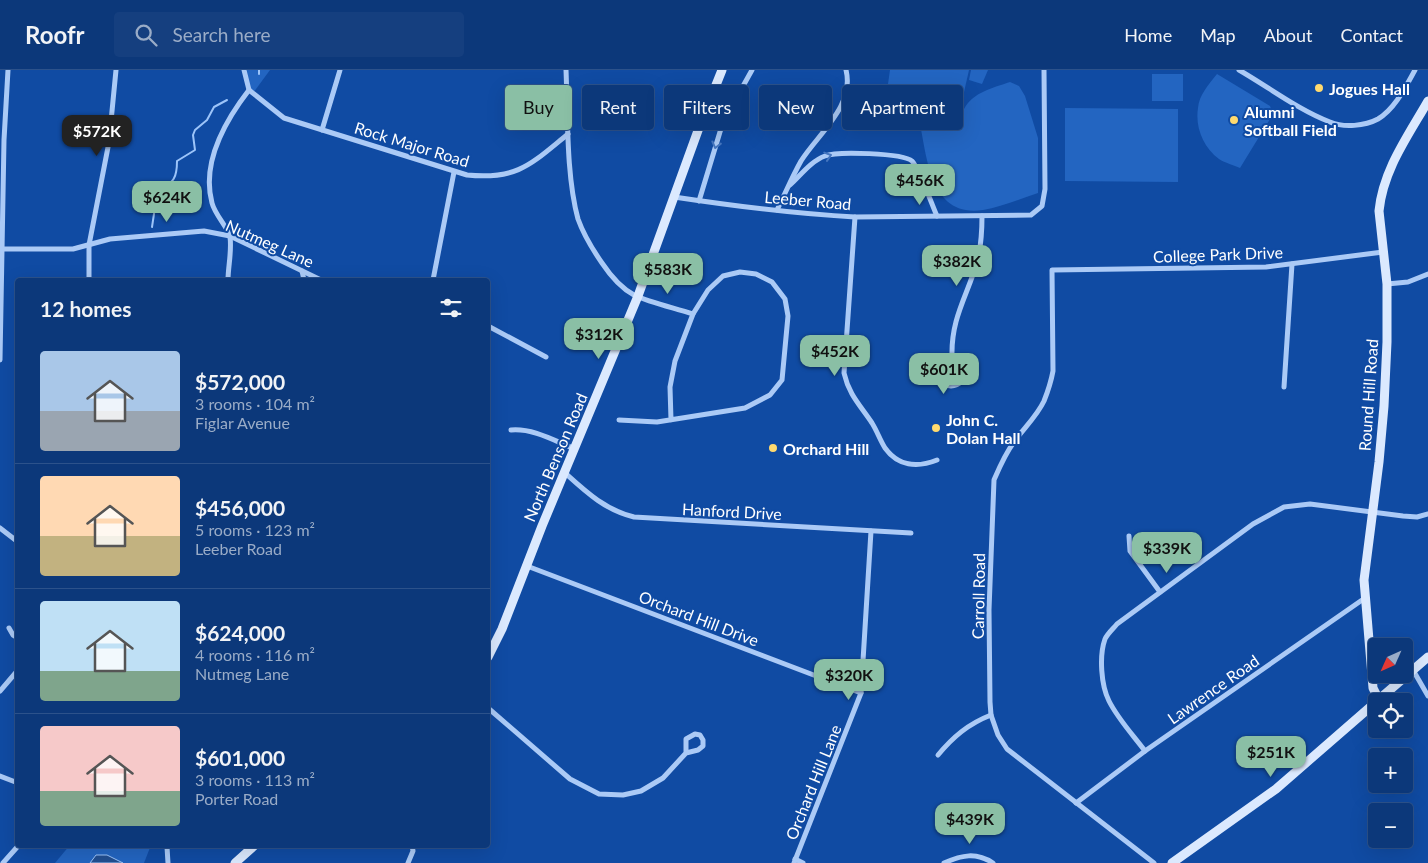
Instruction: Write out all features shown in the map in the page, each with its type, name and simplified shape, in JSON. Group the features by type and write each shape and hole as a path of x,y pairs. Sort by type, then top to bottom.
{"main road":[{"name":"North Benson Road","path":"490,653 502,628 638,296 722,70"},
{"name":"Round Hill Road","path":"1375,693 1365,598 1364,568 1384,406 1387,342 1387,284 1380,211 1385,180 1400,149 1428,101"},
{"path":"1413,670 1428,657"},
{"path":"1386,693 1398,683"},
{"path":"1172,863 1276,789 1368,709"},
{"path":"235,863 252,848"}],"street":[{"path":"0,360 1,249 8,70"},
{"path":"89,278 89,245 109,142 116,70"},
{"path":"228,278 230,236 212,204 210,170 214,150 231,113 248,90 244,70"},
{"path":"322,130 340,70"},
{"path":"566,70 568,134 573,193 579,220 606,269 626,289 638,296 693,314"},
{"path":"699,201 723,122 741,93 752,70"},
{"path":"777,210 800,163 825,131 840,107 848,80 846,70"},
{"name":"Leeber Road","path":"674,197 777,210 855,217 1031,215 1042,206 1044,201 1044,70"},
{"path":"1239,70 1331,123 1357,125 1379,119 1388,112 1415,70"},
{"name":"Rock Major Road","path":"248,90 284,118 467,175 490,176 515,172 531,164 568,134"},
{"path":"790,185 819,159 833,154 904,156 914,164 937,216"},
{"path":"433,278 454,172"},
{"path":"952,356 954,325 978,258 981,244 982,216"},
{"path":"855,217 844,373 847,386 890,454 904,464 913,465 937,460"},
{"name":"Nutmeg Lane","path":"1,249 73,249 110,239 204,231 230,236 317,278"},
{"name":"College Park Drive","path":"1052,270 1257,267 1383,252"},
{"path":"1284,387 1292,264"},
{"name":"Carroll Road","path":"1052,270 1053,371 1050,386 1033,419 1014,442 1002,461 994,480 989,610 990,715 998,735 1007,749 1154,863"},
{"path":"302,271 304,278"},
{"path":"619,420 657,422 671,420 746,408 770,395 782,380 788,316 785,299 772,282 756,274 740,272 723,276 708,290 693,314 673,370 670,387 671,420"},
{"path":"1387,284 1408,282 1428,274"},
{"path":"490,327 546,357"},
{"path":"952,356 962,361 966,374 962,382 948,386 940,381 937,367 943,359 952,356"},
{"path":"511,430 532,432 574,450"},
{"name":"Hanford Drive","path":"565,474 592,498 621,514 634,518 911,533"},
{"path":"1145,751 1107,698 1102,658 1104,641 1111,631 1160,592 1253,524 1284,507 1310,504 1417,517 1428,514"},
{"path":"0,528 15,540"},
{"name":"Orchard Hill Lane","path":"795,861 861,693 871,531"},
{"path":"1129,536 1130,551 1160,592"},
{"name":"Orchard Hill Drive","path":"527,566 861,693"},
{"name":"Lawrence Road","path":"1076,803 1145,751 1365,598"},
{"path":"9,628 15,636"},
{"path":"1413,670 1428,696"},
{"path":"0,691 15,674"},
{"path":"490,710 570,779 599,794 623,795 641,791 663,778 686,753"},
{"path":"938,755 962,730 990,715"},
{"path":"0,776 15,782"},
{"path":"2,863 16,848"},
{"path":"167,848 168,863"},
{"path":"407,863 413,851 412,848"},
{"path":"944,863 954,858 969,855 981,856 994,863"},
{"path":"795,861 803,863"}],"shaded area":[{"path":"247,70 270,70 253,93 248,87"},
{"path":"890,70 969,70 963,97 963,85 888,84"},
{"path":"971,70 988,70 982,84 969,80"},
{"path":"1152,74 1183,74 1183,101 1152,101"},
{"name":"Alumni Softball Field","path":"1217,74 1270,106 1273,114 1240,168 1221,160 1213,154 1201,136 1199,129 1197,115 1200,99"},
{"path":"1010,82 1019,86 1025,96 1038,138 1038,193 983,210 965,210 951,204 941,194 929,166 921,130 963,130 963,109 973,98 990,89"},
{"path":"1065,108 1178,109 1178,182 1065,181"},
{"path":"68,848 150,848 144,863 55,863"},
{"path":"96,855 107,855 123,863 90,863"}],"waterway":[{"path":"152,227 157,194 175,177 177,161 195,150 193,135 195,130 207,120 214,107 227,100"}],"place":[{"name":"Jogues Hall","path":"1319,88"},
{"name":"Alumni Softball Field","path":"1234,120"},
{"name":"John C. Dolan Hall","path":"936,428"},
{"name":"Orchard Hill","path":"773,448"}]}
